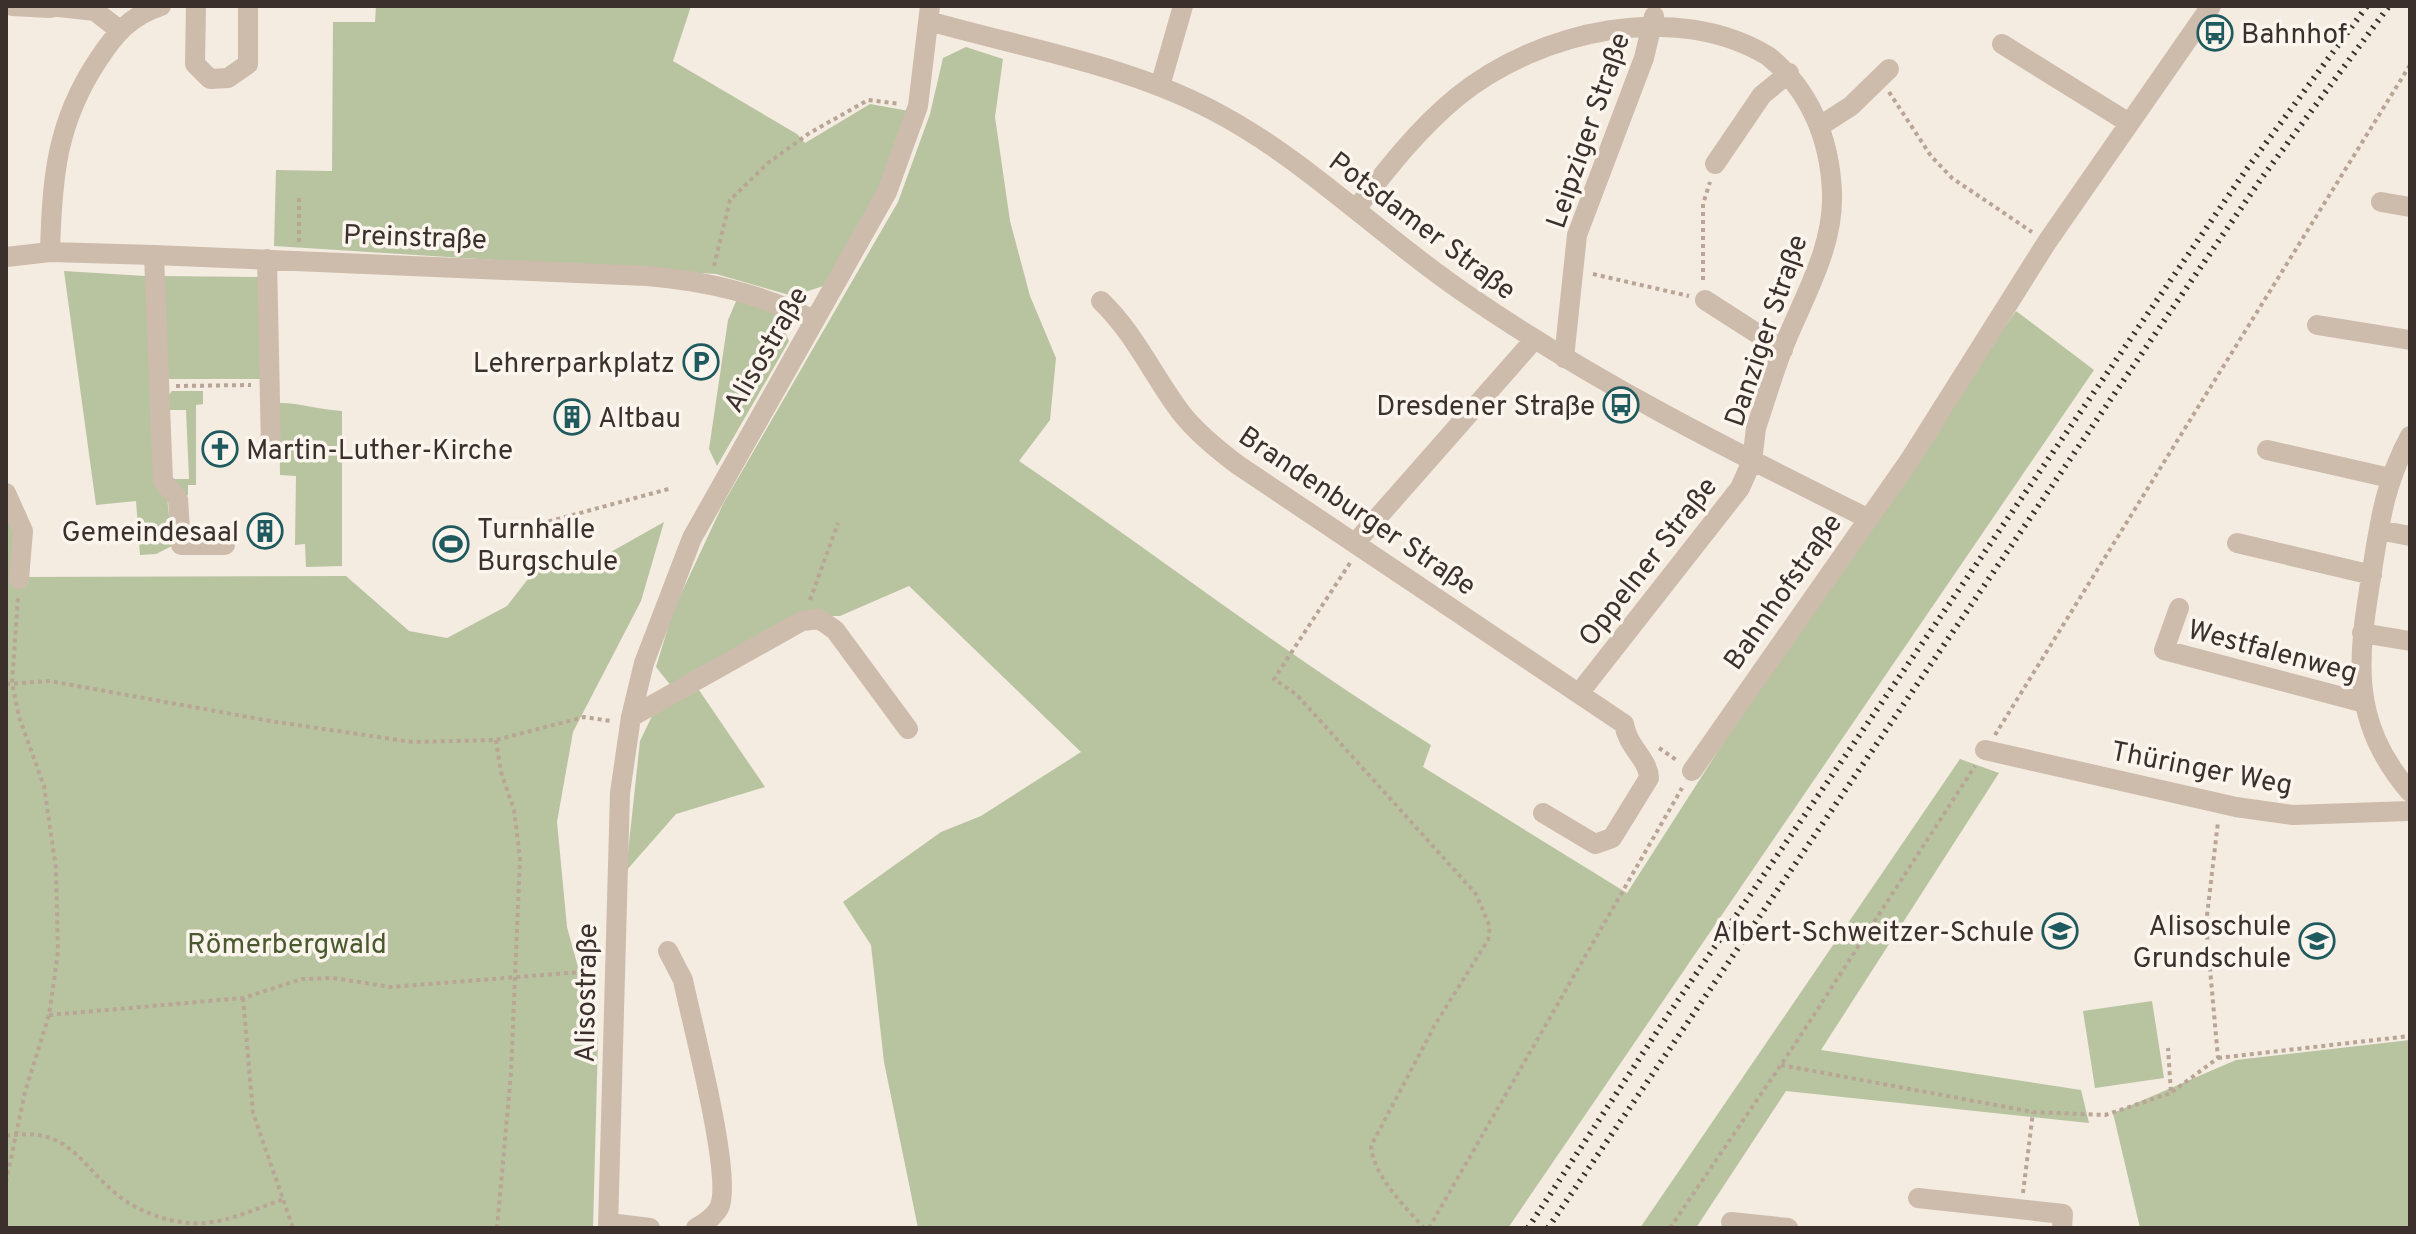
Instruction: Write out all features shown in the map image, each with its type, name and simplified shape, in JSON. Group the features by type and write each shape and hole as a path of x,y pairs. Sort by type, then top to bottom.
{"street":[{"path":"12,6 95,11 118,29"},
{"path":"50,252 52,184 63,126 84,81 118,29 144,11 161,6"},
{"path":"196,6 195,64 210,79 228,78 248,64 248,6"},
{"path":"1160,86 1183,6"},
{"name":"Bahnhofstraße","path":"1692,771 1909,461 2047,242 2211,6"},
{"name":"Potsdamer Straße","path":"930,13 1160,86 1249,131 1356,209 1444,280 1533,341 1752,461 1867,518"},
{"name":"Alisostraße","path":"650,1228 608,1226 615,893 620,793 631,717 661,613 692,538 887,192 918,106 930,13"},
{"name":"Danziger Straße","path":"1356,209 1421,132 1458,97 1502,67 1581,29 1624,18 1654,16 1719,28 1753,44 1789,73 1820,126 1831,183 1829,232 1756,428 1752,461"},
{"name":"Leipziger Straße","path":"1564,358 1577,235 1644,58 1654,16"},
{"path":"2002,44 2129,123"},
{"path":"1715,164 1762,95 1789,73"},
{"path":"1820,126 1851,106 1885,74"},
{"path":"2381,202 2410,207"},
{"name":"Preinstraße","path":"6,257 50,252 532,268 710,283 777,302 814,320"},
{"path":"154,255 163,481 178,499 181,545 225,545"},
{"path":"267,259 271,449"},
{"path":"1705,300 1783,350"},
{"name":"Brandenburger Straße","path":"1101,301 1125,325 1164,389 1211,444 1624,724 1627,741 1648,769 1649,778 1612,838 1595,844 1543,813"},
{"path":"2317,325 2410,340"},
{"path":"1356,542 1391,498 1533,341"},
{"name":"Westfalenweg","path":"2410,436 2382,502 2359,657 2365,703 2389,762 2410,792"},
{"path":"2267,450 2390,478"},
{"name":"Oppelner Straße","path":"1580,692 1740,488 1752,461"},
{"path":"6,493 23,531 19,579"},
{"path":"2379,530 2410,536"},
{"path":"2237,543 2372,575"},
{"name":"Westfalenweg","path":"2179,608 2164,650 2365,703"},
{"path":"631,717 802,621 819,619 835,630 908,729"},
{"name":"Westfalenweg","path":"2362,633 2410,641"},
{"name":"Thüringer Weg","path":"1985,750 2220,803 2293,815 2410,811"},
{"path":"2389,762 2410,764"},
{"path":"668,951 683,980 723,1172 720,1207 708,1221 696,1228"},
{"path":"1918,1198 2063,1214 2062,1228"},
{"path":"1731,1222 1788,1228"}],"path":[{"path":"1670,1228 1781,1065 1985,750 2410,65"},
{"path":"1885,74 1931,156 1952,178 2047,242"},
{"path":"710,283 730,200 768,163 808,134 868,100 918,106"},
{"path":"1573,269 1705,300 1700,257 1703,204 1715,164"},
{"path":"298,260 299,194"},
{"path":"158,386 269,385"},
{"path":"510,532 672,488"},
{"path":"802,621 838,523"},
{"path":"1356,542 1352,560 1274,679 1297,695 1476,894 1490,927 1488,940 1436,1023 1371,1146 1373,1161 1380,1172 1426,1228 1692,771"},
{"path":"6,1182 14,1135 49,1015 58,952 56,869 44,786 9,684 19,579"},
{"path":"9,684 50,681 270,721 412,742 496,740 584,717 614,721 631,717"},
{"path":"496,740 501,772 514,810 520,858 511,1073 497,1228"},
{"path":"2218,1058 2206,924 2220,803"},
{"path":"49,1015 243,998 302,979 333,978 391,987 581,972"},
{"path":"243,998 253,1113 293,1228"},
{"path":"1781,1065 2033,1112 2105,1115 2171,1093 2218,1058 2410,1036"},
{"path":"2168,1048 2171,1093"},
{"path":"2021,1207 2033,1112"},
{"path":"6,1136 62,1143 84,1158 121,1197 151,1215 190,1224 219,1221 284,1199"}],"green space":[{"path":"376,6 691,6 673,61 797,134 805,143 870,104 909,111 878,190 823,286 793,296 716,274 274,246 276,170 332,171 333,22 375,22"},
{"path":"966,47 1003,59 995,117 1010,221 1030,296 1056,358 1050,420 1019,461 1275,641 1431,745 1423,767 1627,893 1818,595 2016,311 2094,370 1508,1228 918,1228 884,1062 871,945 843,902 941,832 981,816 1081,752 909,586 840,616 798,616 672,687 656,667 673,611 723,504 898,202 930,114 943,58"},
{"path":"64,271 145,276 172,546 156,554 140,555 136,501 96,505"},
{"path":"160,276 261,277 260,379 168,379"},
{"path":"737,299 777,313 789,341 717,466 709,449 728,320"},
{"path":"172,391 203,391 203,404 196,405 196,485 188,485 188,495 184,495 171,479 189,479 186,410 168,410 168,396"},
{"path":"279,403 342,411 342,566 306,567 305,544 295,545 296,476 280,475"},
{"name":"Römerbergwald","path":"6,505 17,536 15,577 346,576 409,631 447,638 507,606 538,566 593,562 664,522 641,601 573,732 557,822 567,927 598,1040 593,1228 6,1228"},
{"path":"699,690 765,787 676,814 626,871 640,741 652,716"},
{"path":"1960,759 1999,773 1821,1050 2081,1090 2089,1123 1786,1091 1696,1228 1640,1228"},
{"path":"2152,1001 2164,1078 2095,1088 2083,1011"},
{"path":"2410,1040 2410,1228 2140,1228 2113,1113 2236,1060"}],"railway":[{"path":"1528,1228 1668,1015 2246,170 2367,6"},
{"path":"1548,1228 2261,179 2389,6"}],"place":[{"name":"Bahnhof","path":"2215,33"},
{"name":"Lehrerparkplatz","path":"701,362"},
{"name":"Dresdener Straße","path":"1621,405"},
{"name":"Altbau","path":"572,417"},
{"name":"Martin-Luther-Kirche","path":"220,449"},
{"name":"Gemeindesaal","path":"265,531"},
{"name":"Turnhalle Burgschule","path":"451,544"},
{"name":"Albert-Schweitzer-Schule","path":"2060,931"},
{"name":"Alisoschule Grundschule","path":"2317,941"}]}
